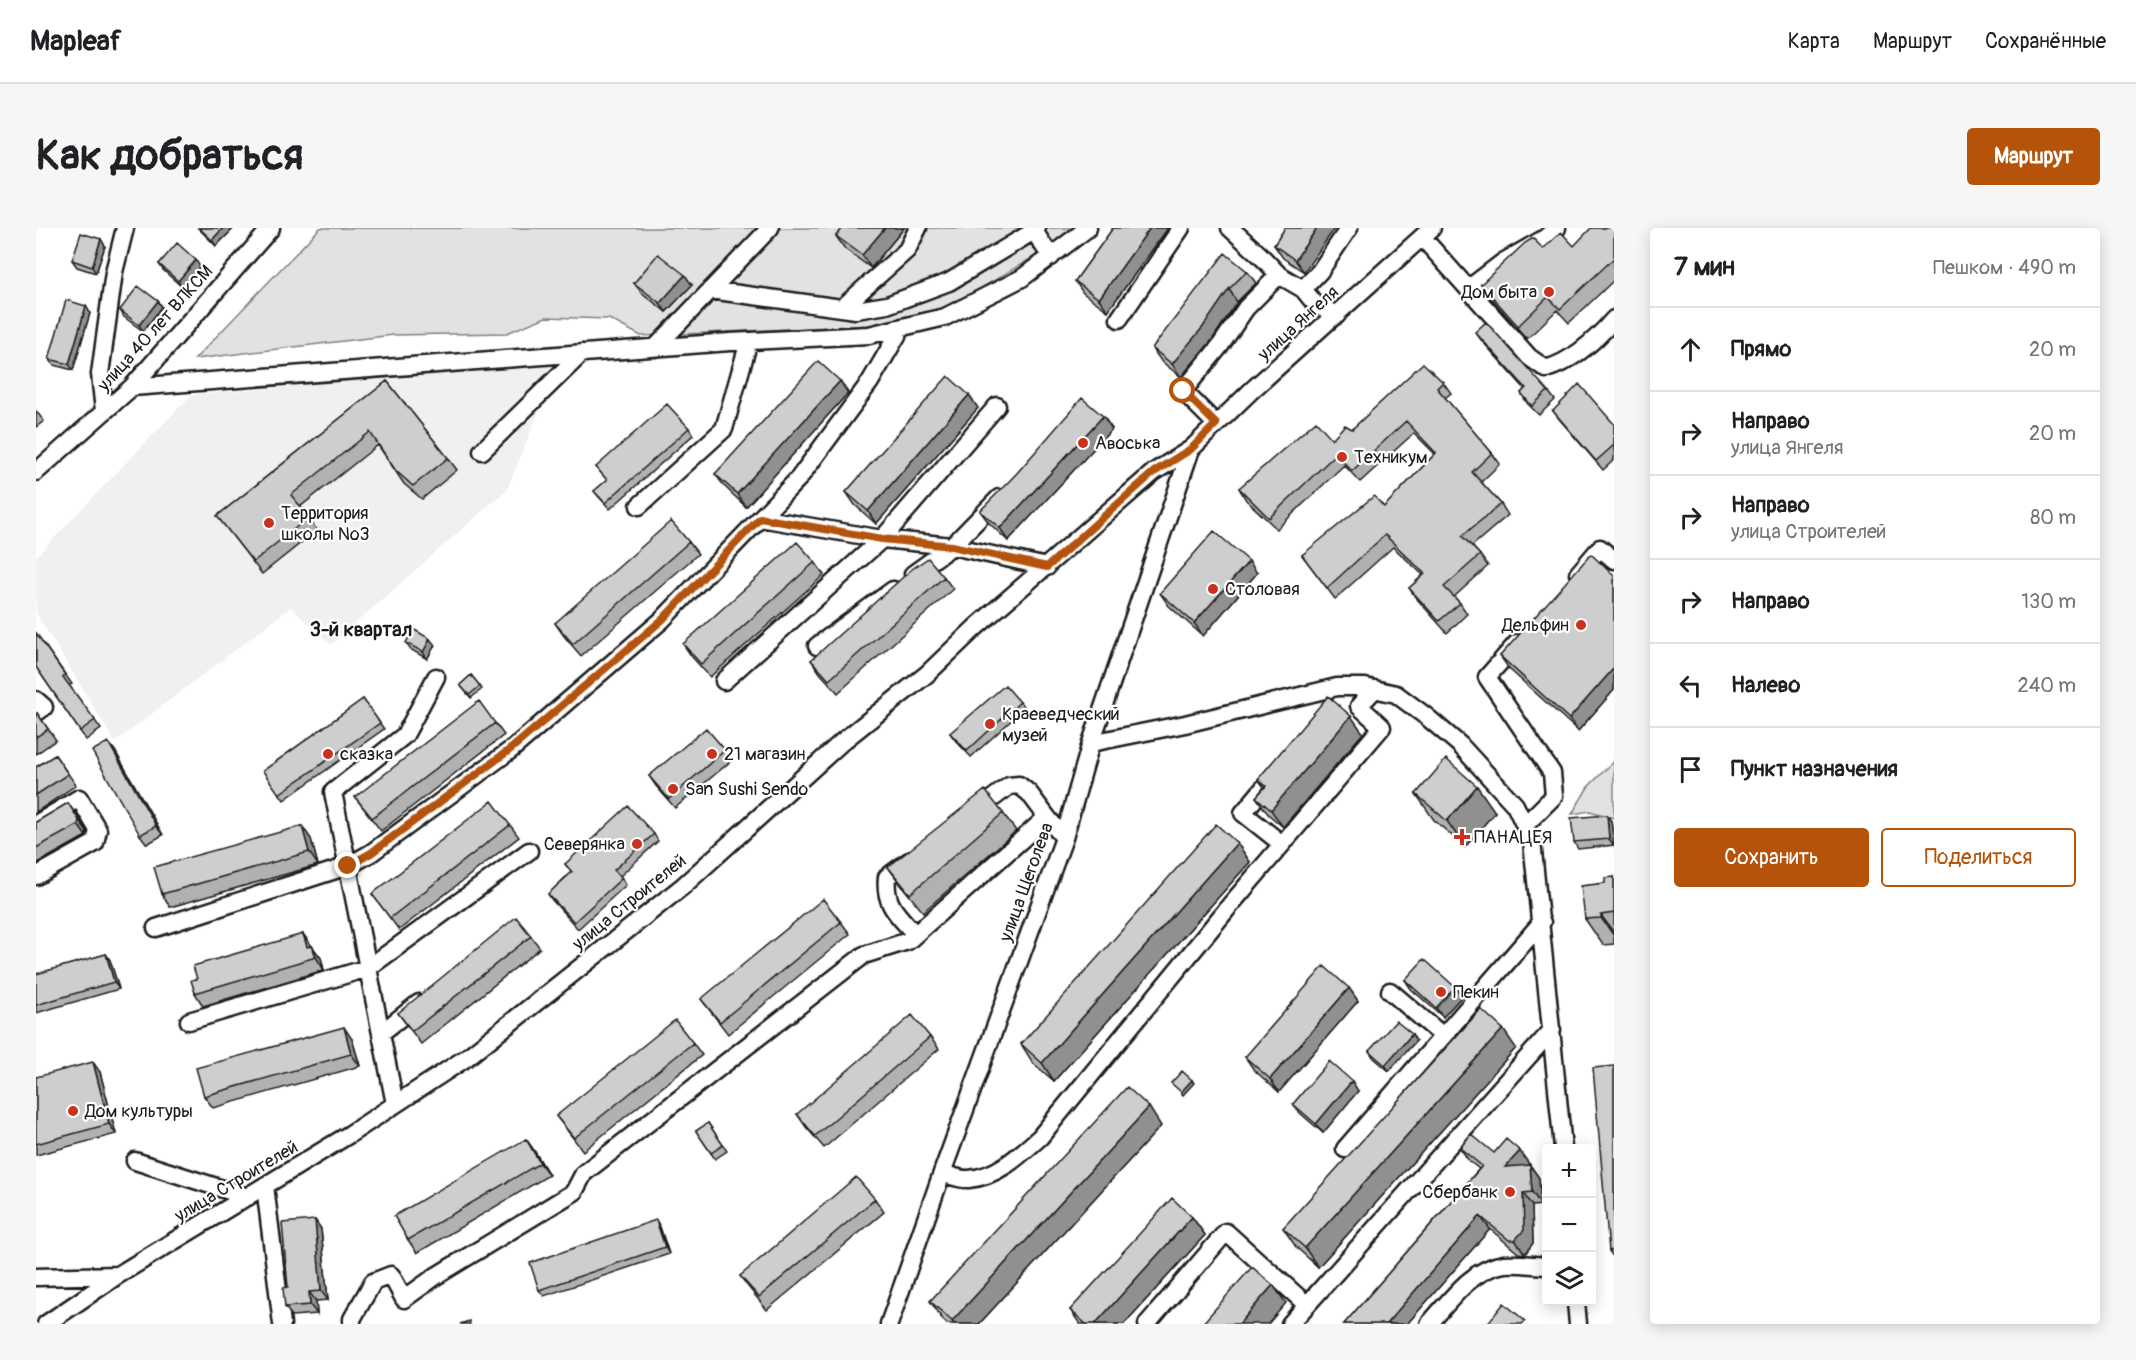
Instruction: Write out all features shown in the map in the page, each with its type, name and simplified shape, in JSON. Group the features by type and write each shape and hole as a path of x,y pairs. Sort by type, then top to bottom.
{"street":[{"path":"104,411 100,374 114,272 125,228"},
{"name":"улица 40 лет ВЛКСМ","path":"36,472 132,387 271,228"},
{"path":"655,348 770,228"},
{"path":"842,308 907,250 918,228"},
{"path":"132,387 749,341 869,335 945,317 1022,278 1088,228"},
{"path":"1119,319 1181,228"},
{"path":"1230,228 1279,275 1303,289 1316,305 1337,315"},
{"path":"1303,289 1320,271 1349,228"},
{"path":"1469,288 1503,262 1545,238 1557,228"},
{"path":"710,290 856,310 887,305 949,282 1035,230 1050,257"},
{"path":"1427,232 1444,263 1529,357 1546,369 1562,364 1589,344 1614,319"},
{"name":"улица Янгеля","path":"1191,449 1427,232"},
{"path":"1216,424 1183,391 1220,346 1246,308 1279,275"},
{"path":"156,928 348,866 371,853 512,748 662,620 798,478 870,382 902,327"},
{"path":"639,506 724,429 749,341"},
{"path":"482,451 582,353"},
{"path":"724,681 882,539 996,406"},
{"name":"улица Строителей","path":"46,1324 118,1275 248,1197 466,1058 683,886 843,741 927,674 975,628 1154,472 1191,449"},
{"name":"улица Щеголева","path":"889,1324 1064,838 1091,743 1191,449"},
{"path":"817,646 952,546 1010,487"},
{"path":"760,518 882,539 952,546 1047,567"},
{"path":"1570,582 1600,548 1614,560"},
{"path":"1525,634 1487,677 1552,773 1554,796 1526,824"},
{"path":"395,1104 333,792 405,735 436,677"},
{"path":"1091,743 1185,724 1337,687 1365,687 1396,694 1460,745 1515,805 1526,824 1532,841 1542,922 1563,1144"},
{"path":"1359,706 1375,689"},
{"path":"942,1173 967,1180 986,1176 1017,1159 1040,1137 1282,844 1382,727 1343,693 1336,702"},
{"path":"36,700 44,706 36,713"},
{"path":"1282,844 1243,813 1286,761"},
{"path":"967,818 1009,786 1019,785 1029,793 1064,838"},
{"path":"36,824 79,798 98,830 94,843 36,876"},
{"path":"352,1324 352,1319 373,1282 392,1275 404,1299 436,1276 574,1192 584,1173 864,955 908,941 1047,817"},
{"path":"915,934 891,908 886,889 887,877 923,850"},
{"path":"189,1021 368,968 530,851"},
{"path":"1346,1149 1542,922"},
{"path":"1390,991 1443,1036"},
{"path":"381,1033 427,996"},
{"path":"1290,1324 1552,1030"},
{"path":"135,1161 248,1197"},
{"path":"265,1186 282,1324"},
{"path":"1147,1324 1226,1232 1307,1305"},
{"path":"1429,1324 1470,1280 1490,1268 1506,1264 1542,1266"},
{"path":"36,1277 118,1275"},
{"path":"1576,1306 1578,1324"}],"shaded area":[{"path":"320,228 1073,228 1055,244 953,305 874,325 641,336 609,319 546,317 507,333 393,335 195,359"},
{"name":"Территория школы №3","path":"559,363 507,489 331,645 291,607 115,742 36,613 36,557 191,395"},
{"path":"1614,761 1614,818 1590,811 1572,814 1588,787"}],"building":[{"path":"199,228 223,228 212,240"},
{"path":"843,228 885,228 862,255 836,236"},
{"path":"1113,228 1150,228 1099,299 1075,281"},
{"path":"1285,228 1317,228 1295,260 1274,245"},
{"path":"1591,228 1614,228 1614,258 1560,309 1548,297 1518,326 1481,284 1533,238 1543,249 1561,232 1574,246"},
{"path":"81,233 101,239 92,267 72,260"},
{"path":"177,243 196,260 178,281 159,264"},
{"path":"1225,253 1247,271 1229,289 1203,327 1172,364 1152,348"},
{"path":"658,254 685,275 660,303 634,283"},
{"path":"138,286 158,301 139,325 120,310"},
{"path":"66,300 86,306 69,364 49,359"},
{"path":"1486,322 1548,391 1532,406 1521,393 1526,388 1475,332"},
{"path":"818,361 840,381 737,494 715,474"},
{"path":"1423,363 1443,382 1437,388 1492,453 1472,472 1501,504 1462,536 1480,555 1444,587 1460,603 1439,621 1409,588 1425,574 1385,535 1327,588 1302,555 1374,496 1384,507 1436,453 1406,421 1352,471 1336,454 1269,518 1239,488 1316,421 1332,439 1345,425 1352,429"},
{"path":"948,376 969,395 868,511 846,492"},
{"path":"387,381 448,458 413,486 396,471 370,432 291,495 309,517 253,562 217,516"},
{"path":"1579,384 1614,424 1614,445 1596,461 1553,411"},
{"path":"1082,398 1103,416 1000,528 980,511 1017,473"},
{"path":"667,404 689,428 605,503 594,491 607,480 596,467"},
{"path":"671,521 689,542 573,644 555,623"},
{"name":"Столовая","path":"1214,531 1249,561 1194,623 1160,593"},
{"path":"797,542 815,562 701,664 683,644"},
{"name":"Дельфин","path":"1591,554 1614,576 1614,668 1569,719 1500,656"},
{"path":"928,558 944,577 829,680 811,660 912,569"},
{"path":"413,629 430,639 423,652 406,643"},
{"path":"36,633 65,675 63,677 95,720 80,731 36,667"},
{"path":"471,675 480,686 469,695 460,685"},
{"name":"Краеведческий музей","path":"1005,685 1020,702 967,751 950,733"},
{"path":"1328,696 1351,716 1271,810 1256,797 1266,786 1258,779"},
{"path":"363,699 380,723 279,794 263,771"},
{"path":"479,701 495,723 372,818 355,797"},
{"path":"36,714 48,729 36,737"},
{"path":"706,728 725,750 669,799 649,776"},
{"path":"108,742 156,826 140,835 92,751"},
{"path":"55,755 68,774 36,795 36,767"},
{"path":"1446,759 1477,786 1447,821 1416,794"},
{"path":"985,790 1003,813 910,894 888,867"},
{"path":"492,801 510,825 390,918 372,894"},
{"path":"68,803 79,820 78,825 36,848 36,822"},
{"path":"628,806 654,834 614,870 622,878 574,922 548,894 572,872 565,864"},
{"path":"1607,815 1609,839 1574,842 1571,818"},
{"path":"1216,824 1237,843 1042,1063 1021,1044"},
{"path":"302,826 309,852 162,894 154,867"},
{"path":"1614,877 1614,913 1601,915 1601,918 1585,919 1581,886 1605,883 1605,878"},
{"path":"823,899 841,922 720,1022 701,999"},
{"path":"516,917 531,936 412,1031 398,1013"},
{"path":"303,934 307,947 312,946 316,957 195,993 191,980 197,979 193,966"},
{"path":"106,954 114,982 36,1005 36,974"},
{"path":"1424,959 1455,987 1436,1008 1405,980"},
{"path":"1324,966 1349,988 1270,1079 1245,1057"},
{"path":"1481,1009 1503,1029 1305,1248 1283,1228"},
{"path":"912,1015 930,1037 815,1136 797,1114"},
{"path":"675,1020 693,1043 574,1138 556,1116"},
{"path":"1396,1021 1412,1034 1385,1065 1369,1051"},
{"path":"344,1027 351,1054 204,1096 196,1068"},
{"path":"1329,1061 1352,1081 1316,1124 1293,1104"},
{"name":"Дом культуры","path":"93,1062 109,1124 36,1144 36,1077"},
{"path":"1614,1066 1614,1250 1609,1251 1593,1068"},
{"path":"1182,1071 1192,1080 1181,1092 1171,1083"},
{"path":"1127,1087 1149,1107 952,1321 930,1301"},
{"path":"708,1123 723,1145 711,1153 696,1131"},
{"path":"1471,1134 1494,1153 1506,1139 1520,1151 1505,1167 1530,1165 1532,1192 1523,1193 1524,1230 1515,1240 1509,1240 1480,1216 1386,1324 1344,1324 1482,1166 1460,1148"},
{"path":"526,1139 540,1163 408,1240 394,1216"},
{"path":"856,1177 875,1199 759,1297 740,1276"},
{"path":"1172,1198 1192,1217 1095,1324 1086,1324 1070,1310"},
{"path":"315,1220 321,1291 309,1292 310,1305 285,1307 283,1288 288,1287 282,1223"},
{"path":"656,1220 665,1247 539,1290 530,1263"},
{"path":"1252,1267 1273,1285 1239,1324 1202,1324"},
{"path":"1504,1303 1525,1321 1522,1324 1487,1324"}],"place":[{"name":"Дом быта","path":"1549,292"},
{"name":"Авоська","path":"1083,443"},
{"name":"Техникум","path":"1342,457"},
{"name":"Территория школы №3","path":"269,523"},
{"name":"Столовая","path":"1213,589"},
{"name":"Дельфин","path":"1581,625"},
{"name":"Краеведческий музей","path":"990,724"},
{"name":"сказка","path":"328,754"},
{"name":"21 магазин","path":"712,754"},
{"name":"San Sushi Sendo","path":"673,789"},
{"name":"ПАНАЦЕЯ","path":"1462,837"},
{"name":"Северянка","path":"637,844"},
{"name":"Пекин","path":"1441,992"},
{"name":"Дом культуры","path":"73,1111"},
{"name":"Сбербанк","path":"1510,1192"}],"district":[{"name":"3-й квартал","path":"361,629"}],"route":[{"path":"348,866 371,853 512,748 662,620 760,518 882,539 952,546 1047,567 1154,472 1191,449 1216,424 1183,391"}]}
